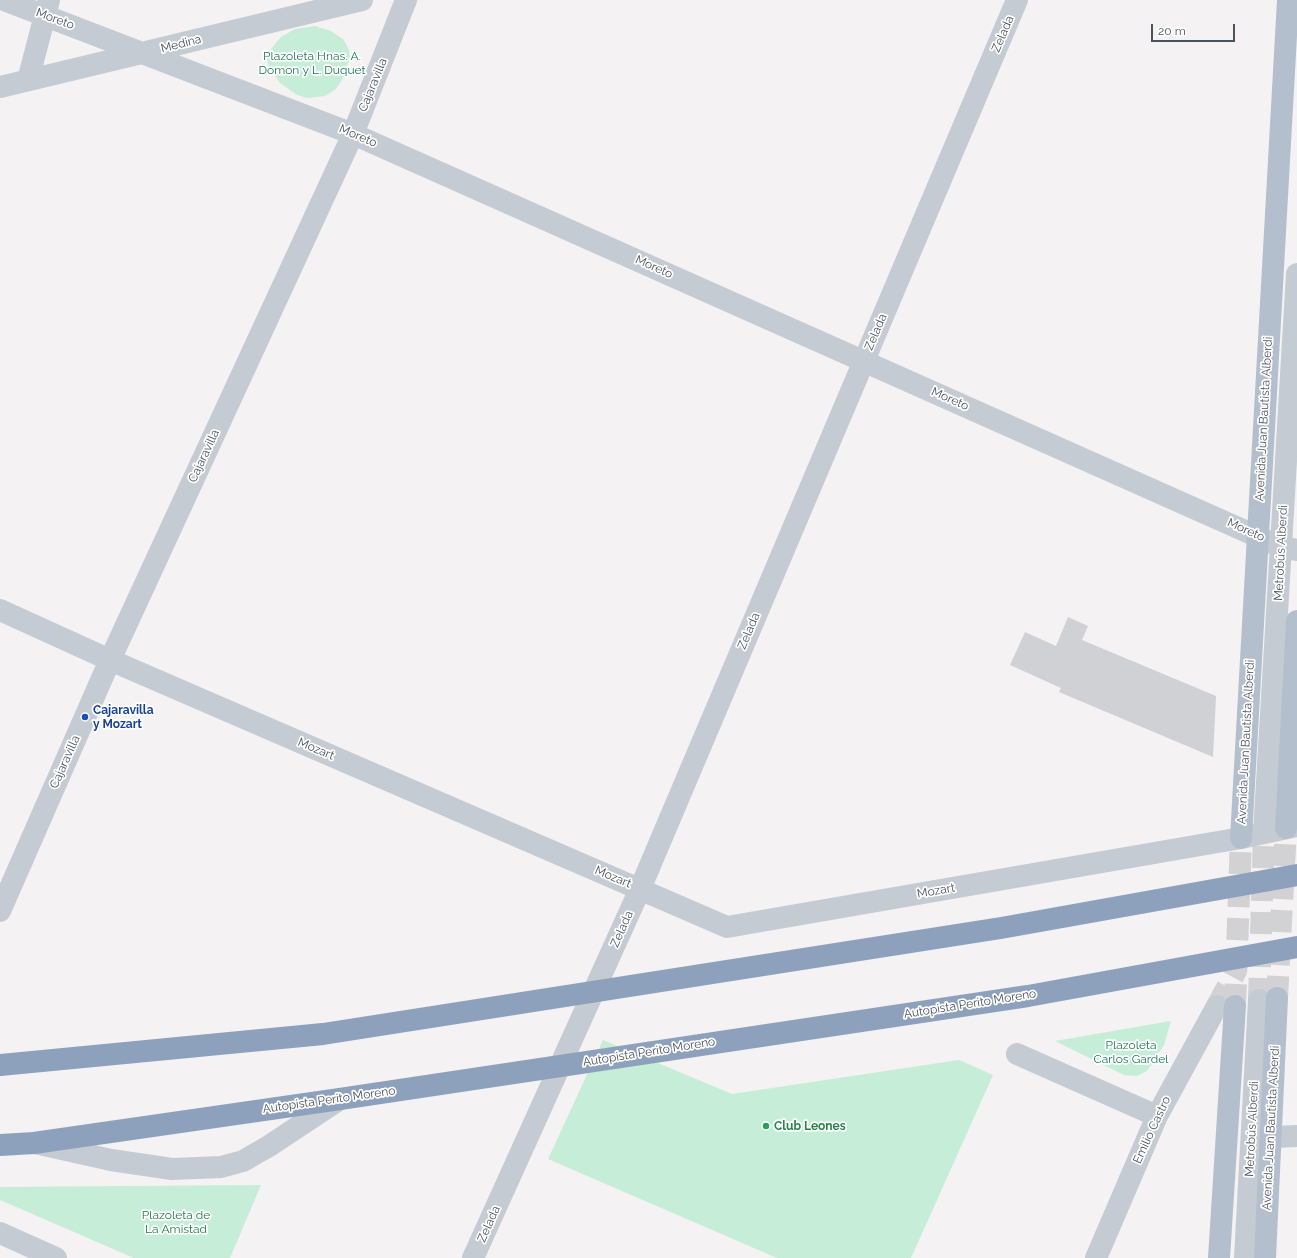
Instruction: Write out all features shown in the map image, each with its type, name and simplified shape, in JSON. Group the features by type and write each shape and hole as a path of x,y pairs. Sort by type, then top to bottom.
{"highway":[{"path":"0,1065 323,1034 1001,928 1297,875"},
{"name":"Autopista Perito Moreno","path":"0,1145 34,1143 340,1099 1028,996 1297,947"}],"main road":[{"name":"Avenida Juan Bautista Alberdi","path":"1241,838 1288,0"},
{"path":"1292,827 1297,621"},
{"name":"Avenida Juan Bautista Alberdi","path":"1265,1258 1260,1138 1268,999"},
{"path":"1219,1258 1226,1136 1226,1006"}],"street":[{"name":"Moreto","path":"4,0 46,8 144,52 353,134 1289,548"},
{"name":"Medina","path":"0,87 362,0"},
{"name":"Cajaravilla","path":"0,911 110,660 353,134 406,0"},
{"name":"Zelada","path":"473,1258 640,889 1017,0"},
{"path":"28,80 46,8"},
{"name":"Metrobús Alberdi","path":"1264,833 1289,548 1297,274"},
{"name":"Mozart","path":"0,610 110,660 728,927 1241,838 1292,827"},
{"name":"Emilio Castro","path":"1096,1258 1157,1116 1226,1006"},
{"path":"1017,1054 1157,1116"},
{"path":"34,1143 111,1160 172,1169 221,1167 242,1161 269,1146 340,1099"},
{"path":"1226,1136 1260,1138 1297,1136"},
{"name":"Metrobús Alberdi","path":"1245,1258 1260,1138"},
{"path":"0,1233 56,1258"}],"green space":[{"name":"Plazoleta Hnas. A. Domon y L. Duquet","path":"315,26 331,31 344,40 349,50 350,58 342,80 336,89 325,96 308,98 297,95 280,83 269,67 267,59 271,49 281,37 295,29"},
{"name":"Plazoleta Carlos Gardel","path":"1171,1021 1164,1045 1147,1071 1137,1076 1124,1075 1055,1041"},
{"name":"Club Leones","path":"603,1040 732,1094 959,1060 993,1075 911,1258 777,1258 548,1159"},
{"name":"Plazoleta de La Amistad","path":"261,1185 230,1258 134,1258 0,1200 0,1187"}],"building":[{"path":"1068,617 1088,626 1082,640 1216,696 1213,757 1059,692 1061,688 1010,665 1025,632 1056,646"}],"tunnel":[{"path":"1277,998 1286,828"},
{"path":"1259,1000 1264,833"},
{"path":"1235,1006 1241,838"},
{"path":"1217,1006 1237,969"}],"place":[{"name":"Cajaravilla y Mozart","path":"85,717"},
{"name":"Club Leones","path":"766,1126"}]}
